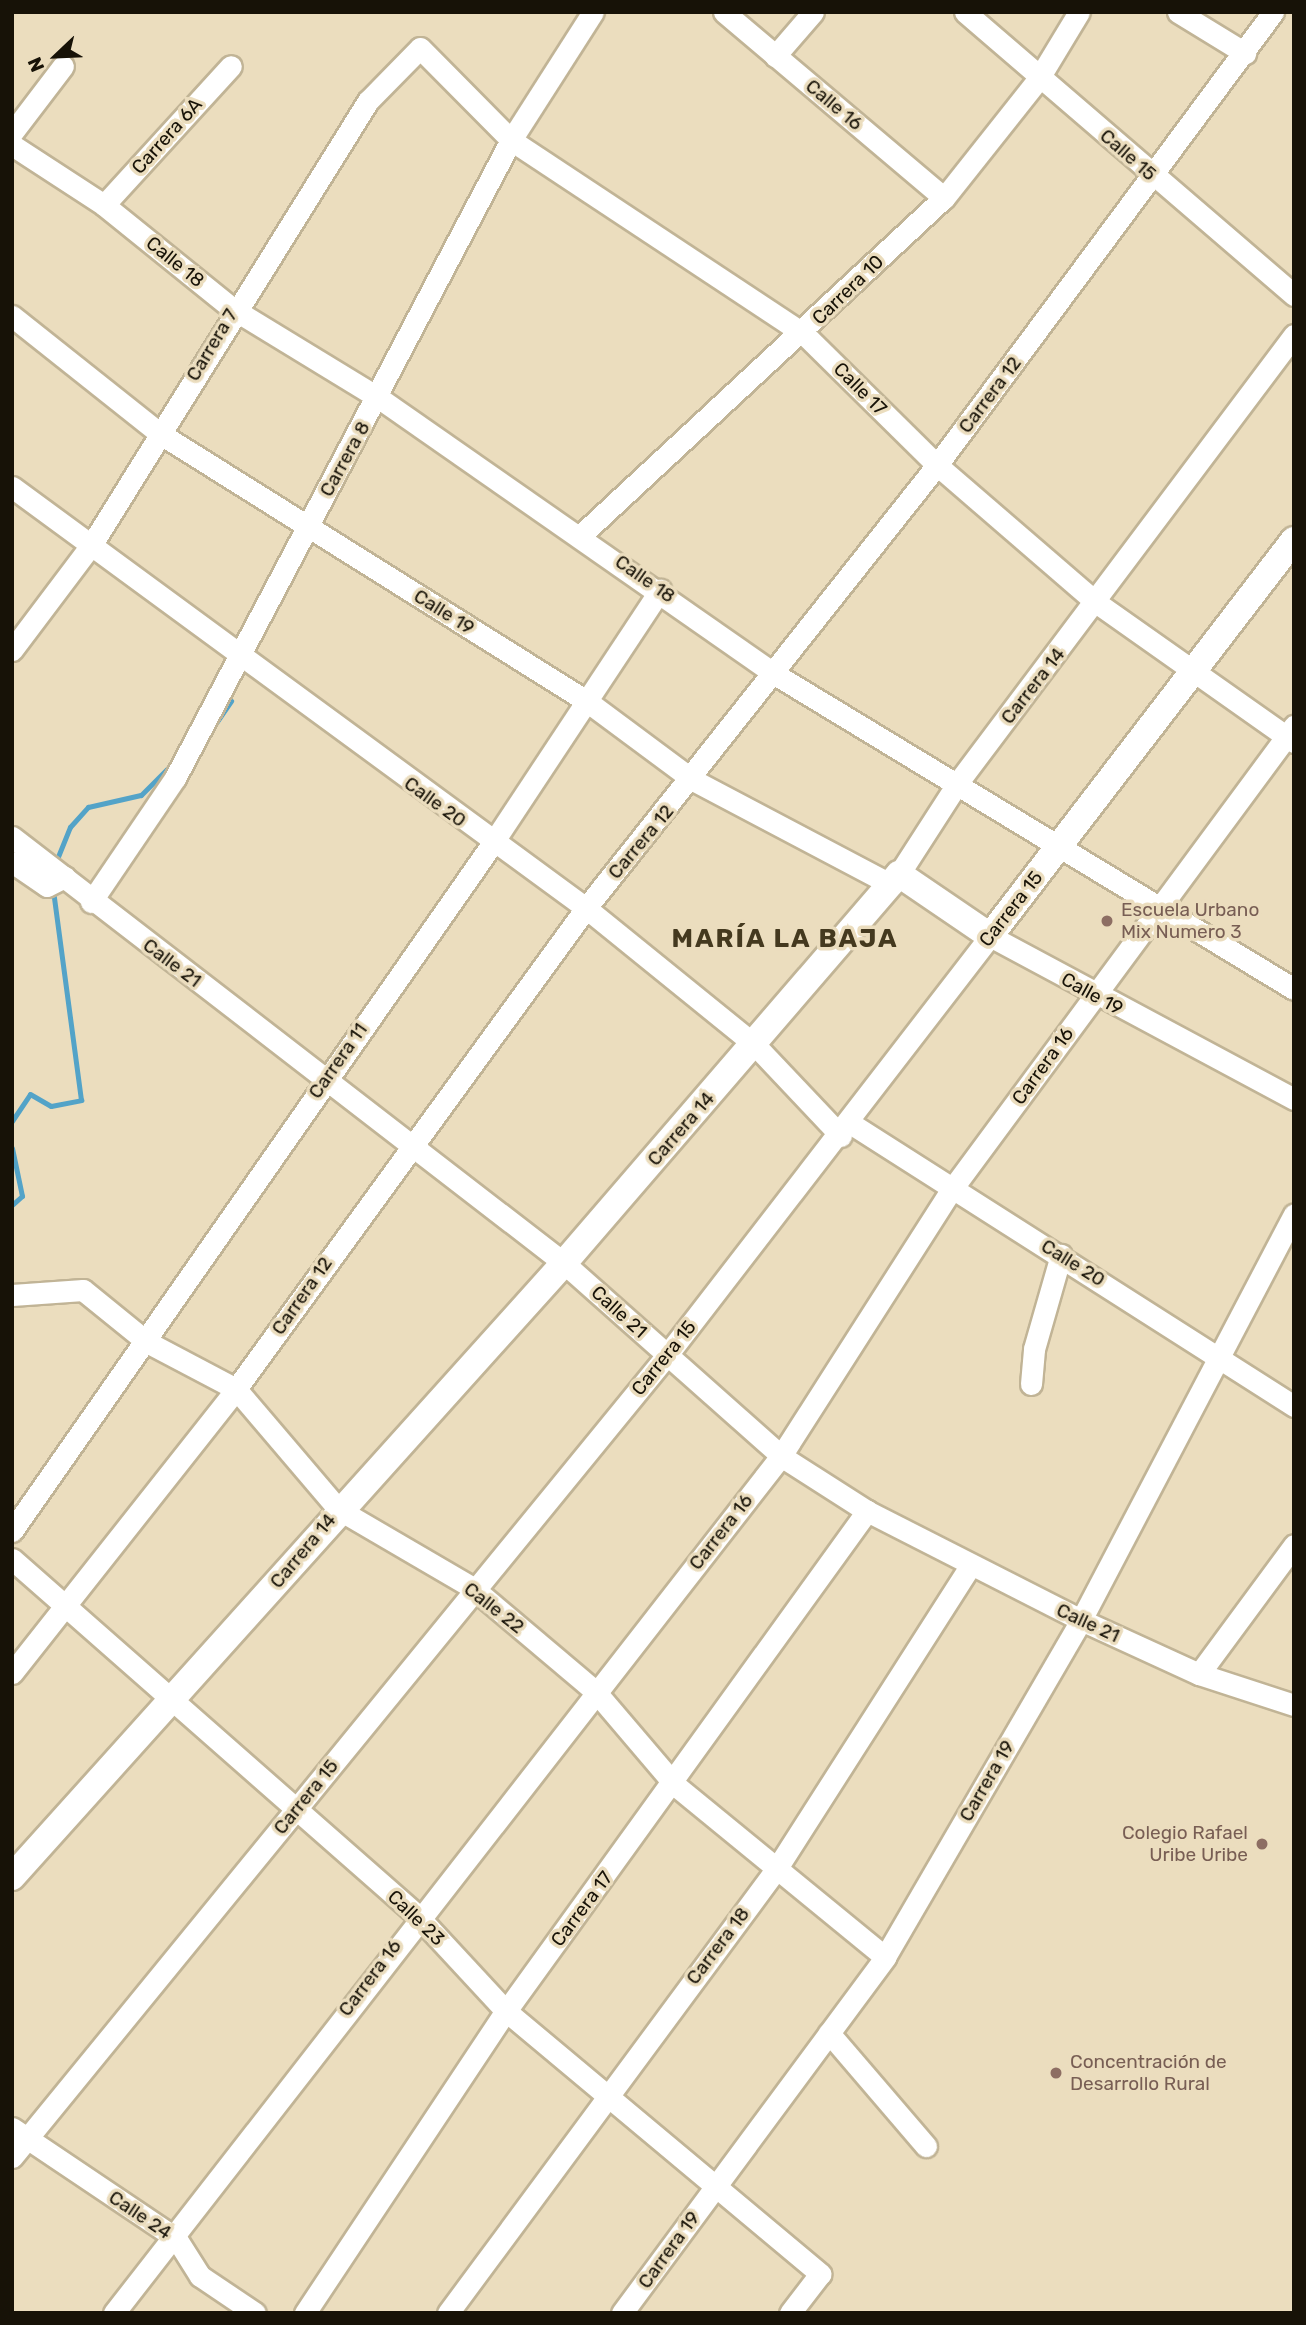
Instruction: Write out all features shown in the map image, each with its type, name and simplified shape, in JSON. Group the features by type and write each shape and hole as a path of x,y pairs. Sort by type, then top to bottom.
{"street":[{"name":"Carrera 8","path":"91,902 175,778 235,655 379,398 511,140 593,12"},
{"name":"Calle 16","path":"723,12 944,198"},
{"path":"775,56 813,12"},
{"name":"Calle 15","path":"965,12 1294,295"},
{"name":"Carrera 10","path":"581,535 803,333 944,198 1039,78 1079,12"},
{"path":"1178,12 1245,52"},
{"name":"Carrera 12","path":"12,1673 68,1607 236,1389 412,1140 586,908 692,780 937,465 1154,176 1273,12"},
{"name":"Calle 17","path":"420,48 511,140 803,333 937,465 1097,603 1190,673 1291,735"},
{"name":"Carrera 7","path":"12,650 92,544 233,309 368,101 420,48"},
{"path":"12,133 63,66"},
{"name":"Carrera 6A","path":"104,205 231,66"},
{"name":"Calle 18","path":"12,145 104,205 233,309 379,398 660,590 773,673 1063,844 1294,989"},
{"name":"Calle 19","path":"12,316 159,433 588,702 692,780 895,880 1094,996 1294,1099"},
{"name":"Carrera 14","path":"12,1877 177,1700 338,1509 564,1263 895,880 959,781 1097,603 1294,335"},
{"name":"Calle 20","path":"12,487 492,844 586,908 755,1045 846,1129 1061,1255 1294,1406"},
{"name":"Carrera 15","path":"12,2157 19,2134 296,1810 473,1588 667,1355 846,1129 1190,673 1294,540"},
{"name":"Carrera 11","path":"12,1531 147,1342 326,1077 492,844 660,590"},
{"name":"Carrera 16","path":"114,2313 176,2238 417,1915 780,1456 952,1189 1291,735"},
{"name":"Calle 21","path":"12,837 33,851 56,881"},
{"name":"Calle 21","path":"12,862 56,881 91,902 412,1140 564,1263 780,1456 867,1511 970,1566 1081,1620 1199,1674 1294,1705"},
{"name":"Carrera 19","path":"622,2313 885,1957 1081,1620 1294,1214"},
{"path":"1031,1384 1034,1349 1061,1255"},
{"name":"Calle 22","path":"12,1295 83,1290 147,1342 236,1389 338,1509 473,1588 595,1690 675,1785 885,1957"},
{"name":"Carrera 17","path":"305,2313 506,2011 675,1785 867,1511"},
{"path":"1199,1674 1294,1545"},
{"name":"Calle 23","path":"12,1559 177,1700 296,1810 417,1915 506,2011 717,2184 820,2274 790,2313"},
{"name":"Carrera 18","path":"448,2313 606,2093 777,1868 970,1566"},
{"path":"829,2033 926,2146"},
{"name":"Calle 24","path":"19,2134 176,2238 200,2276 256,2313"}],"waterway":[{"path":"196,752 231,701"},
{"path":"55,864 70,827 88,807 141,795 175,761"},
{"path":"12,1121 30,1094 51,1106 81,1100 53,891"},
{"path":"12,1148 22,1196 12,1205"}],"place":[{"name":"Escuela Urbano Mix Numero 3","path":"1107,921"},
{"name":"Colegio Rafael Uribe Uribe","path":"1262,1844"},
{"name":"Concentración de Desarrollo Rural","path":"1056,2073"}],"district":[{"name":"MARÍA LA BAJA","path":"785,939"}]}
